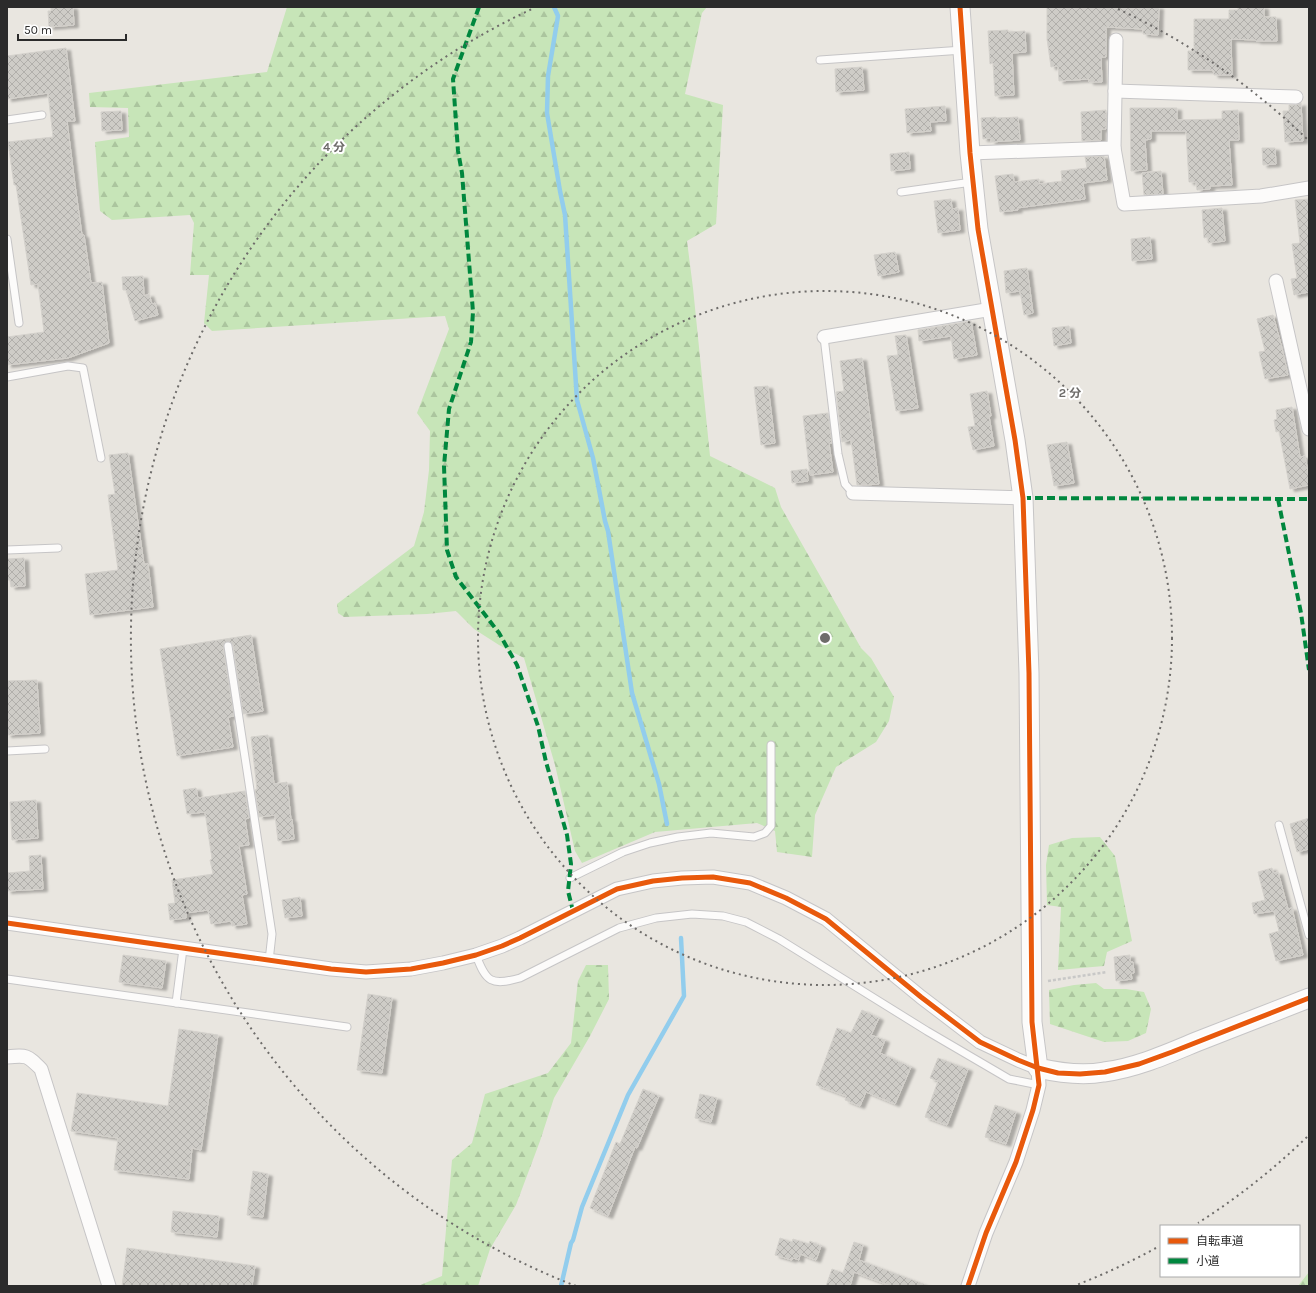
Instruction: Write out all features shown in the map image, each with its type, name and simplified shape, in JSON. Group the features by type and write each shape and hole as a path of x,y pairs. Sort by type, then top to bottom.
{"street":[{"path":"960,7 970,153 978,229 1015,440 1023,498 1029,673 1032,1022 1039,1076 1033,1110 1016,1162 986,1233 968,1286"},
{"path":"1116,40 1114,148 1124,204 1261,196 1309,188"},
{"path":"1115,91 1296,96"},
{"path":"970,153 1114,148"},
{"path":"1276,281 1307,412 1309,429"},
{"path":"824,337 992,309"},
{"path":"853,493 1023,498"},
{"path":"7,923 331,970 366,972 411,969 443,963 476,954 520,938 617,889 653,881 713,877 750,883 786,898 826,919 921,997 980,1042 1018,1060 1039,1076 1058,1072 1080,1074 1105,1072 1139,1064 1309,998"},
{"path":"7,1057 23,1056 32,1060 41,1069 109,1286"}],"lane":[{"path":"820,60 963,50"},
{"path":"7,120 42,115"},
{"path":"901,192 973,182"},
{"path":"7,238 19,323"},
{"path":"824,337 838,454 846,484 853,493"},
{"path":"7,376 68,366 83,368 101,458"},
{"path":"7,550 58,548"},
{"path":"228,646 272,934 269,961"},
{"path":"570,878 623,852 650,843 711,833 754,837 765,833 772,826 771,745"},
{"path":"7,752 45,749"},
{"path":"1279,825 1309,935"},
{"path":"476,954 483,972 494,982 504,982 520,978 619,928 656,918 692,914 722,916 746,922 779,939 920,1026 1009,1078 1039,1076"},
{"path":"176,1003 183,949"},
{"path":"7,979 347,1027"}],"green space":[{"path":"287,7 707,7 702,13 685,94 723,105 716,224 687,241 710,456 775,488 781,507 861,648 871,658 894,697 889,721 876,742 836,767 815,815 812,857 777,852 775,831 757,823 655,832 582,863 575,851 555,765 524,658 499,645 474,629 456,611 427,614 344,617 338,613 337,604 414,546 424,512 429,470 430,431 417,413 449,329 445,316 212,331 204,323 209,275 190,275 194,223 190,215 112,220 100,211 95,142 129,137 128,108 90,107 89,93 267,72"},
{"path":"1100,837 1115,856 1132,941 1107,952 1104,966 1058,970 1061,907 1047,905 1046,865 1049,845 1072,838"},
{"path":"586,965 608,965 609,999 590,1036 554,1098 516,1205 490,1249 478,1286 418,1286 442,1276 452,1160 472,1143 485,1094 548,1073 571,1043 578,981"},
{"path":"1096,983 1104,989 1126,989 1144,992 1151,1009 1146,1033 1128,1041 1104,1042 1050,1024 1049,990 1074,985"},
{"path":"1309,1272 1309,1286 1298,1286"}],"building":[{"path":"51,7 73,7 74,25 49,27 48,11 51,11"},
{"path":"1047,7 1159,7 1158,35 1143,34 1143,29 1106,27 1106,57 1101,57 1102,82 1089,82 1089,79 1059,81 1058,66 1051,67 1047,39"},
{"path":"1238,7 1264,7 1264,17 1276,17 1277,41 1231,39 1232,75 1214,75 1213,70 1188,70 1188,51 1194,51 1194,19 1229,19 1229,10 1238,10"},
{"path":"1008,30 1008,32 1025,31 1026,52 1012,53 1014,95 995,96 993,63 990,64 988,31"},
{"path":"66,48 75,121 67,121 82,235 84,235 91,283 102,282 109,343 68,358 7,365 7,337 44,332 38,284 31,285 8,142 53,137 48,93 7,99 7,56"},
{"path":"862,67 864,90 836,92 835,69"},
{"path":"1301,103 1303,141 1285,142 1283,111 1289,111 1289,105"},
{"path":"945,106 946,121 930,122 931,131 907,133 905,109"},
{"path":"1130,108 1177,108 1177,120 1222,119 1222,111 1238,110 1239,140 1229,140 1232,185 1210,186 1210,189 1197,190 1196,182 1189,182 1186,131 1151,131 1151,139 1145,140 1147,170 1131,171"},
{"path":"1106,110 1106,129 1101,129 1101,140 1082,141 1081,112"},
{"path":"121,111 122,130 102,131 101,112"},
{"path":"1018,117 1020,140 991,142 991,138 983,139 981,118"},
{"path":"1262,148 1275,148 1276,164 1263,165"},
{"path":"909,152 910,169 891,171 890,154"},
{"path":"1104,156 1107,180 1083,183 1085,199 1017,208 1018,210 1000,212 995,176 1013,174 1014,182 1039,179 1039,184 1062,181 1061,171 1087,168 1085,157"},
{"path":"1161,171 1163,194 1144,195 1142,173"},
{"path":"951,199 952,209 958,208 960,230 938,233 934,201"},
{"path":"1309,199 1309,292 1294,295 1291,279 1297,278 1292,244 1300,243 1295,200"},
{"path":"1222,208 1225,241 1208,243 1208,237 1204,238 1202,210"},
{"path":"1150,237 1152,259 1132,261 1131,239"},
{"path":"895,252 899,272 878,276 874,255"},
{"path":"1027,268 1033,313 1024,315 1020,291 1006,293 1004,271"},
{"path":"143,276 144,296 149,294 152,304 155,303 158,315 135,321 126,290 123,290 122,277"},
{"path":"1273,315 1288,375 1265,379 1259,352 1265,351 1257,319"},
{"path":"971,321 977,355 954,359 951,336 919,341 918,330"},
{"path":"1069,326 1071,343 1054,346 1052,328"},
{"path":"906,335 918,408 896,411 887,356 898,355 895,336"},
{"path":"862,358 879,484 857,485 851,440 842,442 836,392 844,391 840,361"},
{"path":"768,386 775,443 761,445 754,387"},
{"path":"987,391 994,446 973,450 968,427 975,426 970,394"},
{"path":"1292,407 1300,457 1305,456 1309,485 1290,489 1279,431 1276,432 1274,420 1277,419 1276,410"},
{"path":"828,413 832,443 829,443 833,472 810,475 803,416"},
{"path":"1067,442 1074,483 1054,486 1047,445"},
{"path":"128,453 144,564 148,564 153,607 90,615 85,574 118,570 108,495 115,494 109,455"},
{"path":"807,469 808,481 792,483 791,471"},
{"path":"24,558 25,586 11,587 10,580 7,580 7,559"},
{"path":"251,635 263,711 243,714 233,645 230,642 225,642 223,647 234,716 228,717 233,747 177,756 160,649"},
{"path":"37,680 40,733 7,735 7,681"},
{"path":"268,735 274,784 287,782 294,839 278,841 275,815 259,817 255,790 257,789 251,737"},
{"path":"196,788 198,798 245,791 249,818 245,819 249,845 239,846 247,894 242,895 247,924 232,926 231,921 211,924 208,910 186,913 186,918 170,920 168,904 175,903 172,880 213,874 205,812 187,814 183,790"},
{"path":"36,800 38,838 12,840 10,802"},
{"path":"1309,818 1309,849 1297,852 1290,824"},
{"path":"41,855 43,889 7,891 7,873 30,871 29,856"},
{"path":"1272,868 1273,873 1278,872 1288,909 1292,908 1303,955 1276,961 1269,934 1279,931 1274,911 1254,914 1252,903 1265,900 1258,872"},
{"path":"300,897 302,916 285,918 282,900"},
{"path":"123,955 166,961 162,988 119,982"},
{"path":"1130,955 1130,962 1133,962 1134,973 1131,973 1132,979 1116,981 1114,957"},
{"path":"368,994 392,998 382,1073 357,1070"},
{"path":"862,1010 879,1018 871,1035 885,1040 880,1053 911,1067 895,1104 866,1092 860,1106 845,1100 846,1096 816,1085 837,1028 851,1033"},
{"path":"179,1029 218,1035 201,1150 192,1148 189,1179 114,1170 118,1138 71,1131 77,1093 168,1106"},
{"path":"938,1058 968,1069 947,1125 925,1117 938,1081 930,1078"},
{"path":"643,1089 659,1096 637,1148 635,1147 608,1216 590,1208 616,1142 620,1144"},
{"path":"700,1094 717,1098 711,1122 695,1118"},
{"path":"995,1105 1016,1112 1006,1144 985,1137"},
{"path":"253,1171 268,1174 263,1217 247,1215"},
{"path":"173,1211 219,1216 217,1237 171,1232"},
{"path":"780,1238 792,1242 793,1239 809,1244 810,1241 821,1246 816,1260 800,1254 799,1260 793,1258 792,1260 775,1255"},
{"path":"854,1242 863,1245 859,1260 926,1286 891,1286 854,1272 850,1286 826,1286 832,1269 843,1273"},
{"path":"127,1248 255,1266 252,1286 122,1286"}],"waterway":[{"path":"554,7 558,16 548,76 547,113 565,215 577,400 593,458 608,531 632,693 659,784 667,824"},
{"path":"561,1286 571,1243 582,1207 628,1095 684,996 681,938"}],"marked path":[{"path":"479,7 453,79 473,312 471,342 449,409 444,466 447,550 456,577 499,633 517,665 538,726 546,762 567,835 571,864 568,891 573,911"},
{"path":"1023,498 1309,499"},
{"path":"1278,499 1301,613 1309,670"}],"cycle path":[{"path":"960,7 970,153 978,229 1015,440 1023,498 1029,673 1032,1022 1039,1085 1033,1110 1016,1162 986,1233 968,1286"},
{"path":"7,923 331,969 366,972 411,969 476,955 520,938 617,889 653,881 713,877 750,883 786,898 826,919 921,997 980,1042 1038,1068 1058,1073 1080,1074 1105,1072 1139,1064 1309,998"}]}
